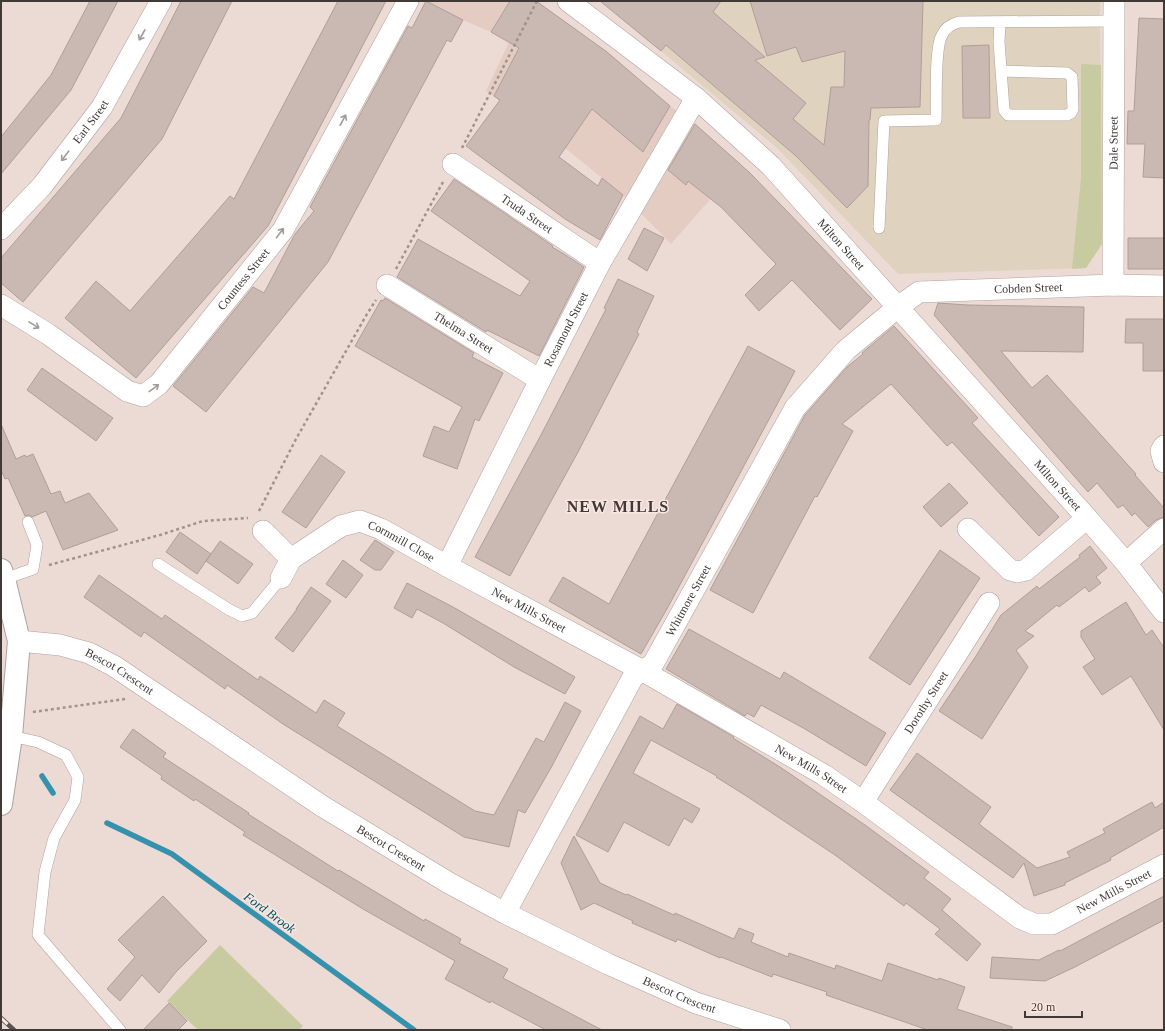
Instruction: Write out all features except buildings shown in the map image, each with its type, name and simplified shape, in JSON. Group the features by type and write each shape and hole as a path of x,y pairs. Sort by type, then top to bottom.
{"street":[{"name":"Earl Street","path":"1,229 42,186 102,107 161,1"},
{"name":"Countess Street","path":"1,305 48,334 127,391 143,396 159,384 284,230 408,1"},
{"name":"Milton Street","path":"568,1 696,98 771,166 1087,518 1126,563 1164,612"},
{"name":"Dale Street","path":"1113,284 1114,11"},
{"name":"Rosamond Street","path":"447,566 600,263 696,98"},
{"name":"Truda Street","path":"453,164 600,263"},
{"name":"Cobden Street","path":"898,307 919,292 1113,284 1164,286"},
{"name":"Thelma Street","path":"386,285 540,380"},
{"name":"Whitmore Street","path":"505,913 633,677 653,664 795,408 846,350 898,307"},
{"path":"1164,446 1161,451 1164,462"},
{"name":"Milton Street","path":"968,529 1010,570 1017,572 1026,570 1087,518"},
{"name":"Cornmill Close","path":"281,578 291,559 341,526 360,521 381,529 447,566"},
{"path":"256,522 291,559"},
{"path":"1126,563 1164,528"},
{"name":"New Mills Street","path":"447,566 643,671 824,775 1020,918 1034,924 1052,924 1164,865"},
{"path":"1,804 11,736 19,641 3,574"},
{"name":"Dorothy Street","path":"863,802 989,602"},
{"name":"Bescot Crescent","path":"19,641 60,645 89,652 114,666 322,806 448,883 608,964 696,1003 780,1030"}],"lane":[{"path":"879,228 884,121 936,120 938,47 943,33 952,24 959,22 1000,22 1114,11"},
{"path":"1000,22 999,42 1004,110 1008,115 1067,115 1073,109 1072,77 1070,74 1002,71"},
{"path":"3,574 33,569 37,546 28,522"},
{"path":"158,564 228,609 242,616 252,613 281,578"},
{"path":"11,736 38,742 66,755 78,776 74,800 54,838 45,872 38,935 120,1030"}],"path":[{"path":"33,569 160,535 203,521 256,522 296,439 367,314 386,285 453,164 537,1"},
{"path":"12,715 125,699"}],"shaded area":[{"path":"426,1 539,1 542,5 607,52 741,164 671,244 623,195 565,148 486,91 509,42"},
{"path":"703,1 1100,1 1102,244 1086,268 898,274 777,148 661,51"}],"green space":[{"path":"1081,64 1101,65 1102,244 1086,268 1072,269 1081,179"},
{"path":"220,945 303,1026 299,1030 198,1030 167,1001"}],"waterway":[{"name":"Ford Brook","path":"42,776 53,793"},
{"name":"Ford Brook","path":"107,823 172,854 414,1030"}],"railway":[{"path":"1,1018 14,1030"}],"district":[{"name":"NEW MILLS","path":"618,506"}]}
